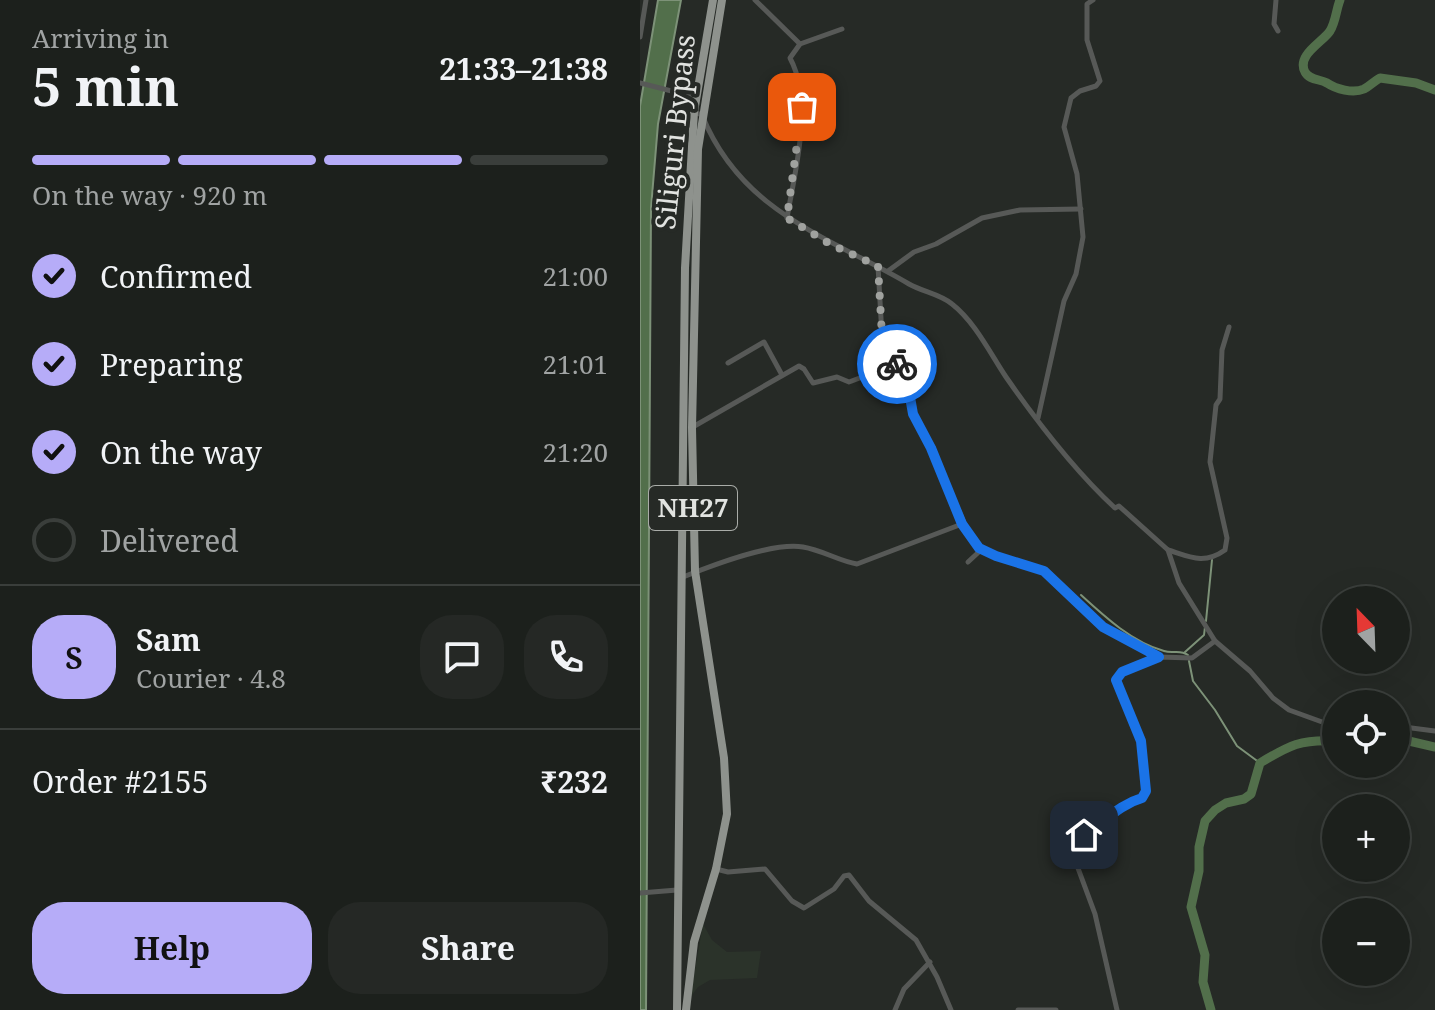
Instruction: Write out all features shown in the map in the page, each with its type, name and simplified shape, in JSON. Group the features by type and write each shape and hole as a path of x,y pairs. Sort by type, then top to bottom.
{"highway":[{"name":"Siliguri Bypass","path":"677,890 688,430 685,268 698,114 696,97 713,0"},
{"name":"NH27","path":"698,114 722,0"},
{"name":"NH27","path":"686,1010 694,942 726,829 727,787 695,571 688,430"},
{"name":"NH27","path":"677,890 677,1010"}],"street":[{"path":"640,37 646,0"},
{"path":"755,0 800,44"},
{"path":"1038,418 1064,301 1076,274 1083,237 1077,174 1064,127 1071,98 1100,81 1087,40 1087,4 1093,0"},
{"path":"1276,0 1274,24 1278,31"},
{"path":"787,218 802,107 799,79 790,58 800,44 842,29"},
{"path":"640,83 696,97"},
{"path":"698,114 732,166 770,206 830,244 923,291 942,297 962,314 1084,480 1168,550 1201,561 1225,550 1227,538 1210,462 1216,405 1220,399 1222,350 1229,327"},
{"path":"888,271 914,252 936,244 982,218 1020,210 1081,209"},
{"path":"878,266 882,336 897,364 913,414 931,448 962,524 982,549 1044,571 1103,627 1159,657"},
{"path":"728,363 764,342 782,375"},
{"path":"688,430 799,366 813,383 837,377 849,382 897,364"},
{"path":"683,577 785,546 809,548 857,564 962,524"},
{"path":"968,562 982,549"},
{"path":"1168,550 1179,583 1215,641 1250,671 1273,698 1289,710 1322,722"},
{"path":"1117,1010 1095,914 1072,852 1074,845 1113,811 1126,802 1142,798 1146,791 1141,741 1116,680 1122,672 1159,657 1189,658 1215,641"},
{"path":"1410,728 1435,731"},
{"path":"716,869 728,872 765,869 792,901 804,908 834,889 844,876 849,875 869,901 910,934 930,962 951,1010"},
{"path":"640,893 677,890"},
{"path":"895,1010 904,989 930,962"},
{"path":"1018,1010 1056,1010"}],"shaded area":[{"path":"658,0 681,0 658,124 651,208 646,1010 640,1010 640,106"},
{"path":"703,924 712,940 727,952 761,951 757,978 710,980 698,987 690,998"}],"waterway":[{"path":"1340,0 1330,31 1304,60 1307,75 1350,91 1364,89 1380,78 1416,83 1435,90"},
{"path":"1206,621 1212,560"},
{"path":"1081,595 1109,620 1141,642 1164,651 1188,655"},
{"path":"1185,652 1204,635 1205,627"},
{"path":"1189,661 1193,681 1237,746 1260,763"},
{"path":"1211,1010 1203,982 1205,955 1191,907 1205,821 1226,803 1251,794 1260,763 1296,744 1322,741"},
{"path":"1410,741 1435,747"}],"way so far":[{"path":"802,107 787,218 830,244 878,266 882,336 897,364"}],"route":[{"path":"897,364 913,414 931,448 962,524 979,548 1044,571 1103,627 1159,657 1122,672 1116,680 1141,741 1146,791 1142,798 1126,802 1084,835"}]}
